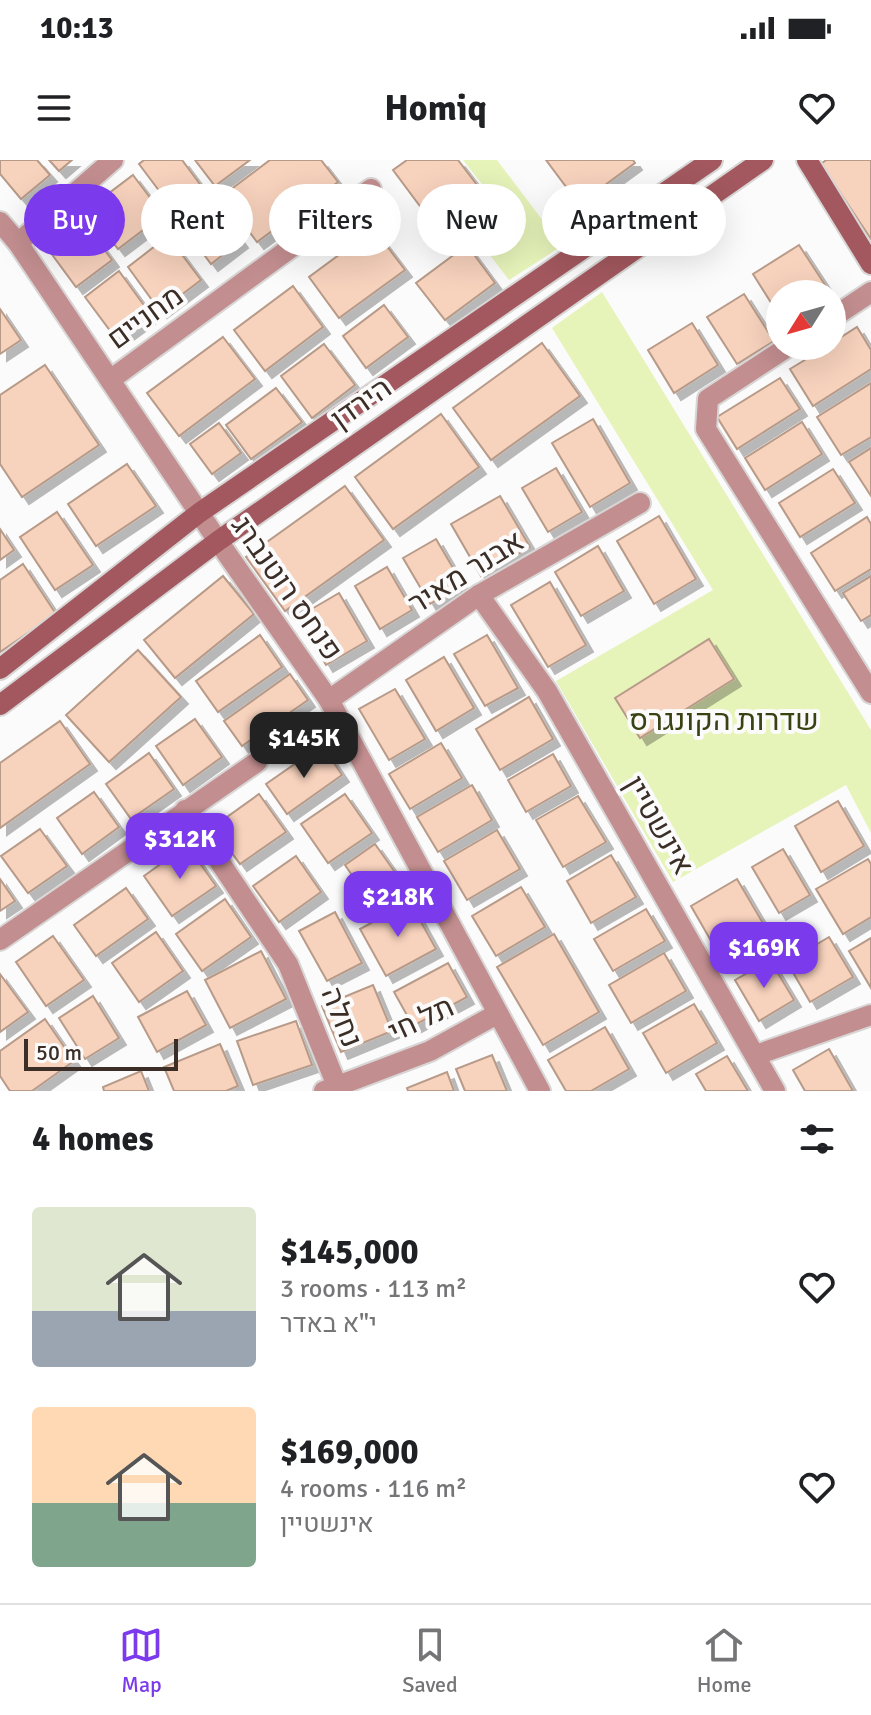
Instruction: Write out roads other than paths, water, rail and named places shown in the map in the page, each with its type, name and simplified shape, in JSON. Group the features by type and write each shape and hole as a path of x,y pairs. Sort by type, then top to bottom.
{"street":[{"path":"18,243 113,160"},
{"name":"הירדן","path":"0,669 199,513 712,160"},
{"name":"הירדן","path":"0,705 218,541 763,160"},
{"path":"807,160 871,264"},
{"name":"פנחס רוטנברג","path":"0,222 18,243 329,700 540,1091"},
{"name":"מחניים","path":"110,380 279,256"},
{"path":"846,309 871,292"},
{"path":"768,360 708,399 706,429 871,693"},
{"name":"אבנר מאיר","path":"329,700 479,595 640,503"},
{"name":"אינשטיין","path":"479,595 547,691 775,1091"},
{"path":"0,940 257,762"},
{"name":"נחלה","path":"185,810 288,964 331,1089"},
{"name":"תל חי","path":"331,1089 430,1051 497,1014"},
{"path":"756,1055 871,1015"}],"park label":[{"name":"שדרות הקונגרס","path":"724,720"}]}
